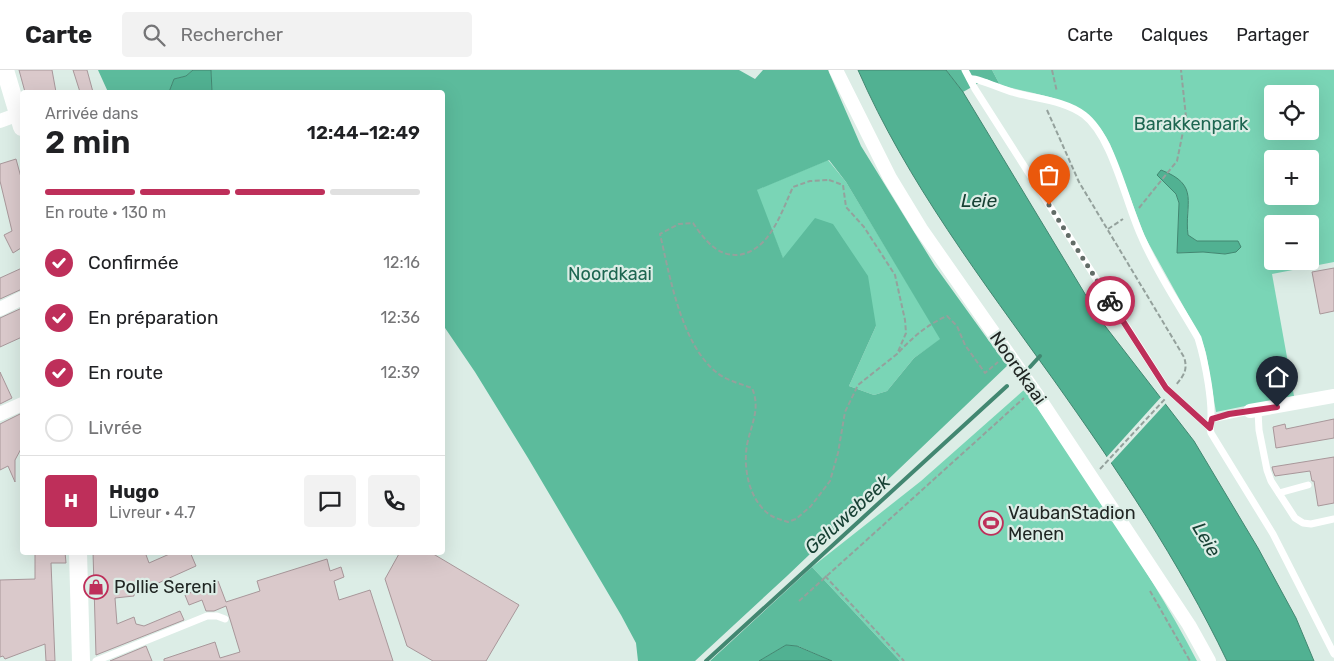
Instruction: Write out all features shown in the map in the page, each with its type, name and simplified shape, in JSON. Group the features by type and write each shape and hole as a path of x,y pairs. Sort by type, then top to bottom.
{"street":[{"path":"5,70 20,117"},
{"name":"Noordkaai","path":"836,70 895,186 930,243 1031,387 1189,625 1209,661"},
{"path":"0,120 20,120"},
{"path":"0,309 20,299"},
{"path":"1254,411 1334,396"},
{"path":"0,414 20,405"},
{"path":"78,555 81,661"}],"lane":[{"path":"965,70 1166,388 1210,428"},
{"path":"970,79 974,78 996,88 1071,108 1084,115 1100,131 1109,150 1141,238 1198,338 1202,351 1212,419 1211,433 1273,534 1334,654"},
{"path":"1212,419 1229,414 1254,411 1267,470 1278,493 1295,518 1303,523 1310,524 1334,519"},
{"path":"1278,493 1308,485"},
{"path":"96,661 207,616 217,616 225,619"}],"path":[{"path":"1052,70 1058,98"},
{"path":"1138,210 1177,162 1186,117 1181,70"},
{"path":"1042,100 1079,182 1184,357 1186,365 1185,374 1174,388"},
{"path":"897,354 906,334 905,320 895,275 864,227 846,207 843,186 829,180 810,181 793,188 770,233 754,250 735,256 722,253 707,242 693,222 679,224 660,234 676,298 694,348 717,373 752,388 756,398 756,407 747,447 746,470 754,498 770,516 788,522 796,519 811,506 830,481 838,452 845,412 858,385 897,354 910,339 936,320 947,316 956,326 965,345 985,372 1010,357"},
{"path":"1108,229 1116,223"},
{"path":"799,601 1031,387"},
{"path":"1098,471 1168,394"},
{"path":"825,576 904,661"}],"green space":[{"path":"98,70 193,70 186,76 174,79 170,90 107,90"},
{"name":"Noordkaai","path":"211,70 739,70 755,79 763,70 828,70 861,146 935,266 1008,365 695,661 638,661 636,643 621,615 475,372 445,328 445,90 212,90","holes":["829,160 846,182 940,339 914,358 887,391 874,395 849,386 876,326 868,276 833,224 815,218 783,258 757,190"]},
{"path":"946,70 992,70 1000,85 986,79 963,92"},
{"name":"Barakkenpark","path":"992,70 1334,70 1334,262 1319,265 1319,215 1264,215 1264,270 1293,270 1272,274 1294,396 1216,412 1206,353 1201,338 1145,237 1110,144 1101,129 1090,117 1077,108 1049,97 1000,85","holes":["1161,170 1181,182 1186,189 1188,196 1187,235 1197,241 1238,241 1225,254 1203,252 1178,253 1179,203 1176,194"]},
{"path":"828,160 846,182 941,339 914,358 887,391 874,395 849,386 876,326 783,259 756,190"},
{"name":"VaubanStadion Menen","path":"1025,389 1137,557 1197,661 900,661 812,567 921,481"},
{"path":"812,567 900,661 832,661 798,646 786,645 759,661 710,661"}],"water":[{"path":"193,70 211,70 212,90 170,90 174,79 186,76"},
{"name":"Leie","path":"858,70 946,70 963,92 1102,322 1194,441 1258,548 1296,618 1314,661 1227,661 1189,587 1124,481 973,267 923,191 899,152"},
{"path":"1161,170 1182,182 1186,189 1188,196 1188,235 1197,241 1238,241 1241,247 1236,252 1225,254 1203,252 1177,253 1179,203 1176,194 1157,175"},
{"path":"786,645 797,646 832,661 759,661"}],"pier":[{"path":"1162,396 1167,402 1109,465 1105,459"}],"building":[{"path":"19,70 52,70 56,90 24,90"},
{"path":"73,70 87,70 92,90 79,90"},
{"path":"16,159 20,174 20,249 13,253 4,235 12,231 0,181 0,164"},
{"path":"1334,268 1334,311 1320,314 1312,272"},
{"path":"20,269 20,290 0,299 0,278"},
{"path":"20,309 20,338 0,347 0,318"},
{"path":"0,372 12,398 0,404"},
{"path":"20,414 20,451 15,460 15,482 8,466 0,470 0,424"},
{"path":"1334,419 1334,438 1276,448 1273,427 1285,424 1286,429"},
{"path":"1334,457 1334,503 1318,506 1314,481 1312,481 1310,471 1275,476 1272,467"},
{"path":"35,555 65,555 66,563 51,563 55,661 46,661 45,644 5,659 3,656 0,657 0,580 35,579"},
{"path":"93,555 146,555 149,563 167,555 191,555 196,566 134,594 134,596 115,598 117,624 134,617 136,624 144,626 180,611 184,620 96,655"},
{"path":"398,555 435,555 519,605 486,661 433,661 407,646 385,579"},
{"path":"327,559 330,571 341,567 344,577 334,581 339,600 370,590 393,661 164,661 164,659 215,642 220,658 240,652 226,606 214,611 206,611 202,600 189,605 185,595 218,581 226,602 260,591 257,581"},
{"path":"146,646 152,661 110,661"}],"waterway":[{"name":"Geluwebeek","path":"1030,367 1040,356"},
{"name":"Geluwebeek","path":"706,661 1007,386"}],"way so far":[{"path":"1049,205 1110,301"}],"place":[{"name":"VaubanStadion Menen","path":"991,523"},
{"name":"Pollie Sereni","path":"96,587"}],"route":[{"path":"1110,301 1166,388 1210,428 1212,419 1229,414 1277,407"}]}
